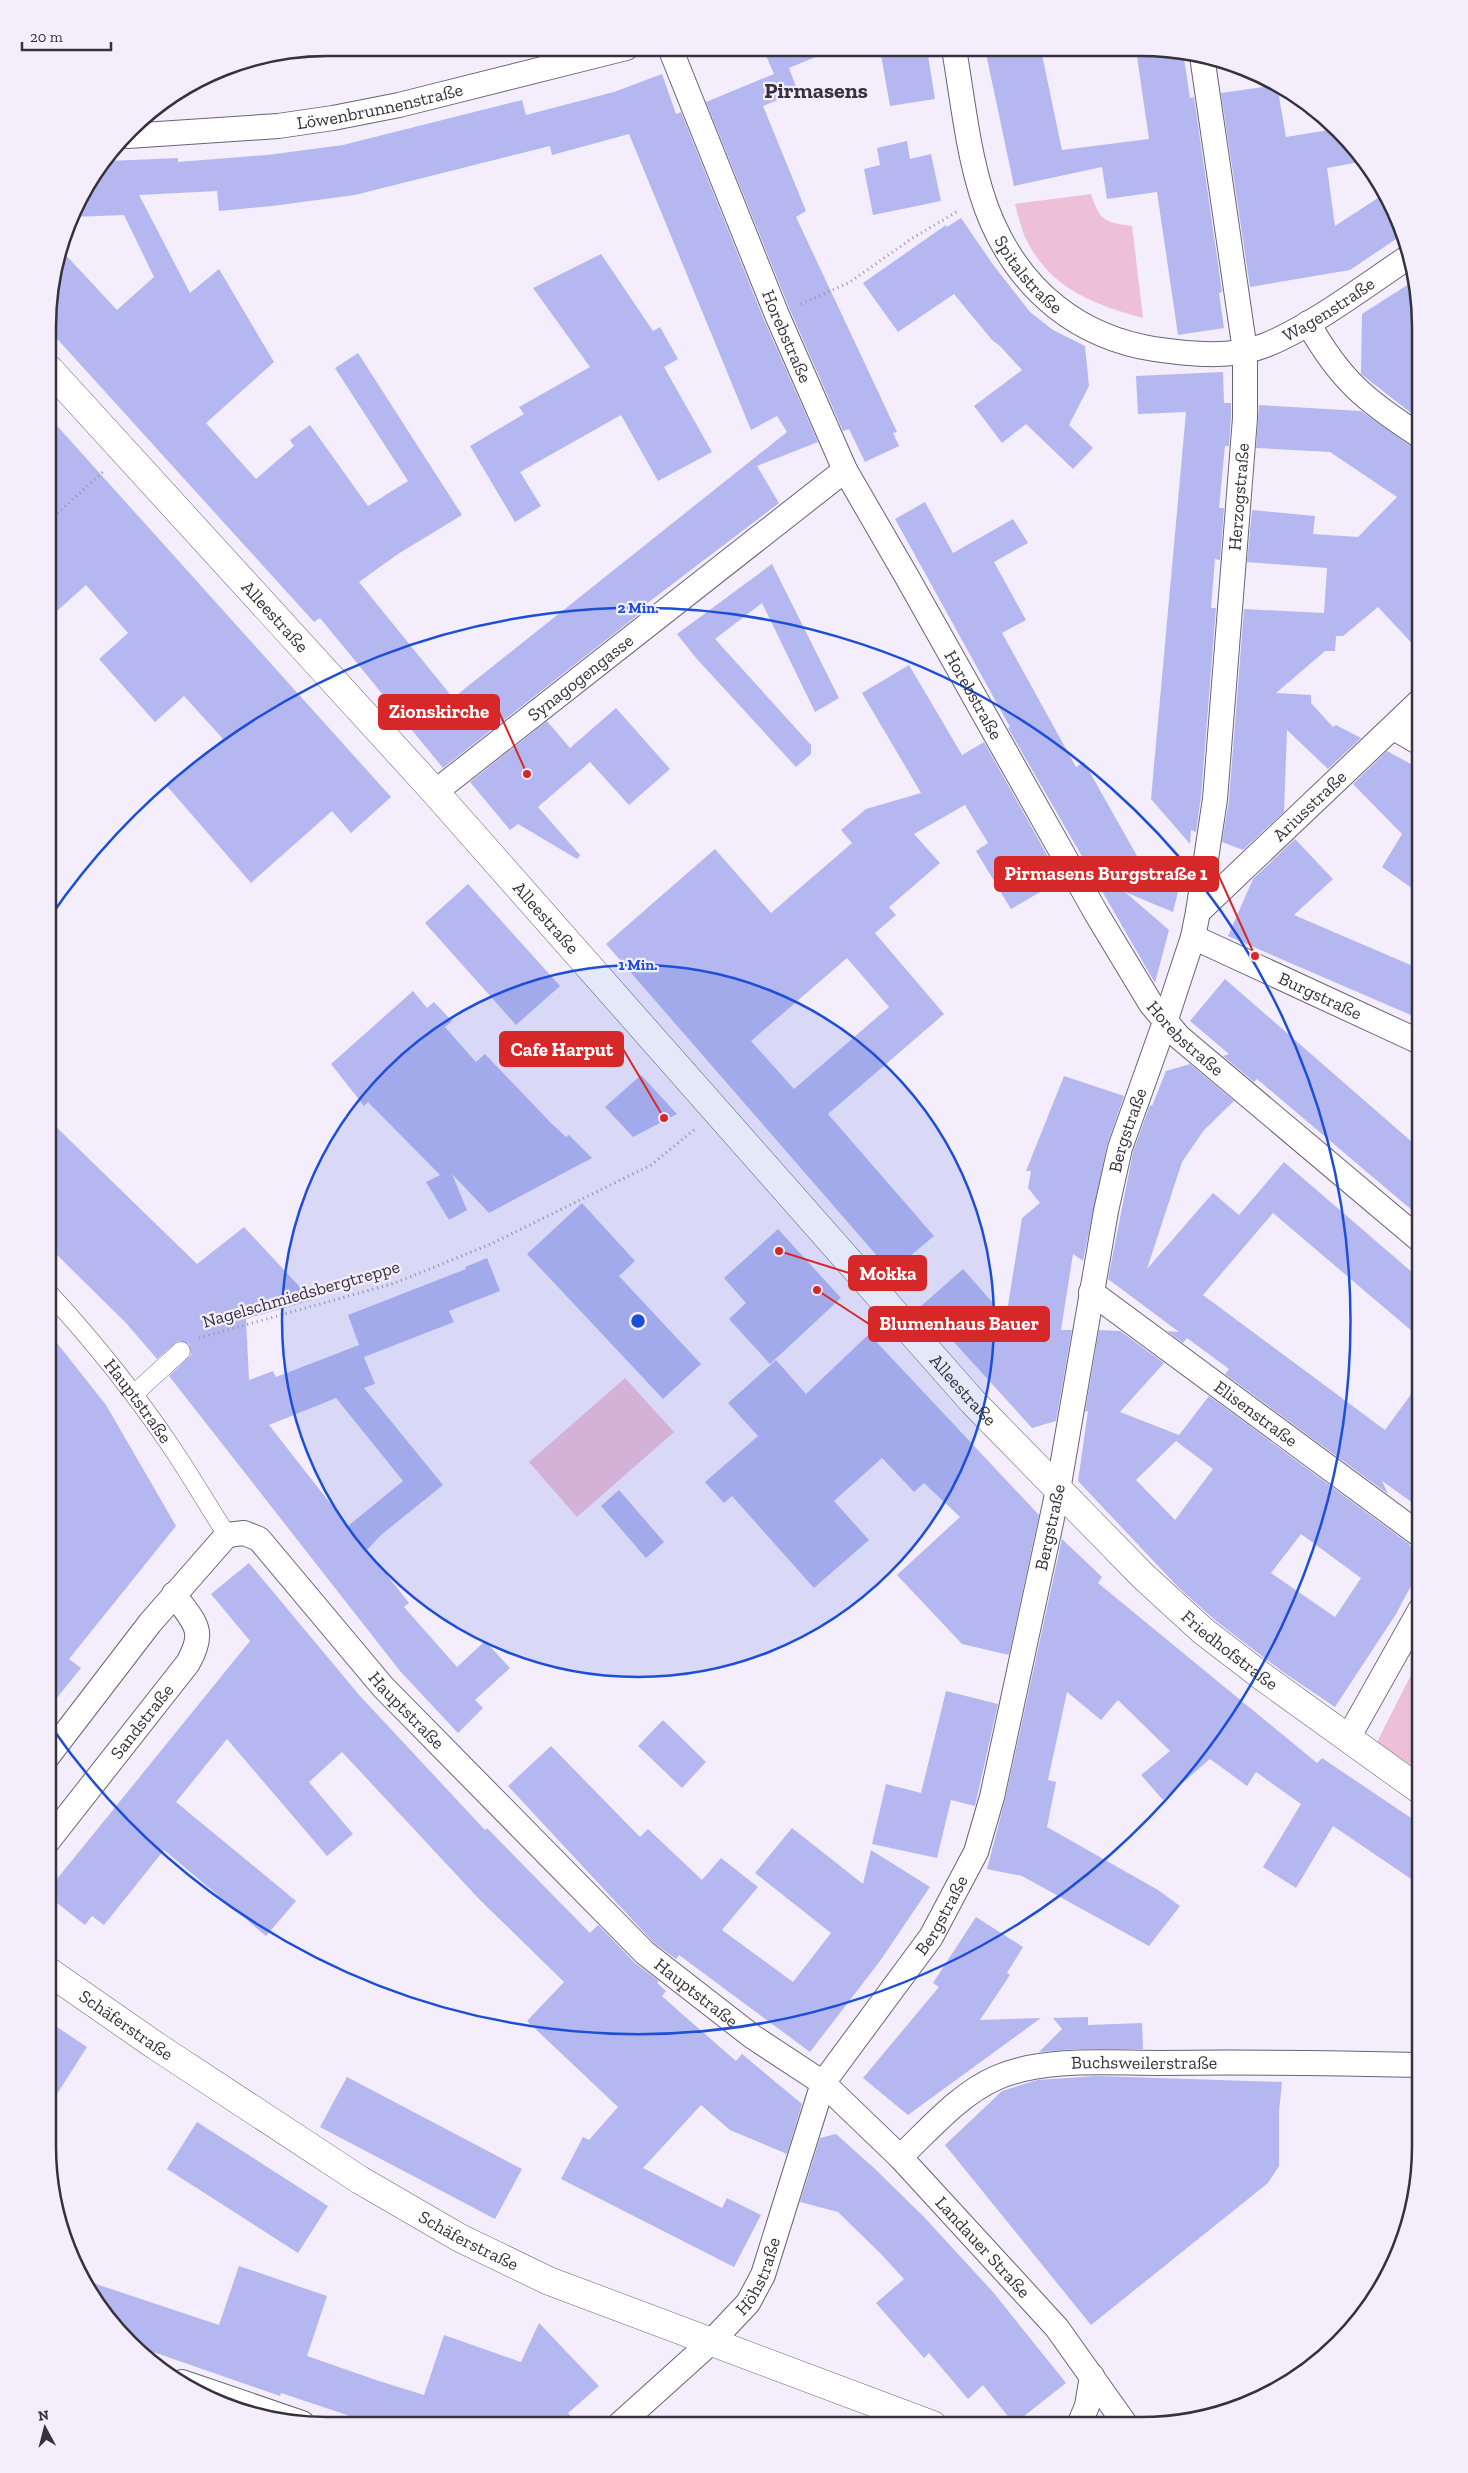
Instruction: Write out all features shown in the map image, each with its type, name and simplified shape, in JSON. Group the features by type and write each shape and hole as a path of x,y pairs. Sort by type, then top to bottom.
{"street":[{"name":"Löwenbrunnenstraße","path":"137,135 278,126 333,118 408,102 594,56"},
{"name":"Horebstraße","path":"673,56 777,315 845,470 907,576 1096,913 1151,1004 1180,1037 1412,1233"},
{"name":"Spitalstraße","path":"955,56 975,167 992,222 1027,280 1050,304 1078,322 1111,338 1142,347 1176,352 1245,351"},
{"name":"Herzogstraße","path":"1193,937 1215,799 1245,418 1245,351 1203,63"},
{"name":"Wagenstraße","path":"1245,351 1265,345 1308,323 1404,260"},
{"path":"1308,323 1340,372 1362,395 1412,431"},
{"name":"Alleestraße","path":"56,377 435,792 973,1402 1058,1490"},
{"name":"Synagogengasse","path":"435,792 845,470"},
{"name":"Ariusstraße","path":"1198,912 1412,709"},
{"path":"1394,728 1412,738"},
{"name":"Bergstraße","path":"823,2082 931,1937 976,1852 999,1769 1058,1490 1091,1292 1120,1148 1193,937"},
{"name":"Burgstraße","path":"1193,937 1412,1038"},
{"name":"Elisenstraße","path":"1091,1292 1412,1529"},
{"name":"Hauptstraße","path":"56,1301 134,1394 173,1449 227,1535 244,1533 259,1539 383,1687 645,1953 753,2037 823,2082"},
{"path":"134,1394 181,1351"},
{"name":"Friedhofstraße","path":"1058,1490 1143,1576 1203,1631 1412,1784"},
{"path":"56,1746 174,1594 227,1535"},
{"name":"Sandstraße","path":"56,1832 188,1663 197,1647 198,1630 174,1594"},
{"path":"1348,1738 1412,1624"},
{"name":"Schäferstraße","path":"56,1976 156,2046 360,2180 460,2238 549,2281 912,2417"},
{"name":"Buchsweilerstraße","path":"900,2158 932,2124 981,2087 996,2078 1037,2067 1102,2063 1286,2062 1412,2065"},
{"name":"Landauer Straße","path":"823,2082 900,2158 1057,2328 1120,2417"},
{"name":"Höhstraße","path":"628,2417 711,2342 748,2303 763,2275 823,2082"},
{"path":"1082,2417 1087,2406 1092,2376"},
{"path":"234,2400 261,2409"}],"path":[{"path":"777,315 850,282 911,239 983,196"},
{"path":"56,515 125,452"},
{"name":"Nagelschmiedsbergtreppe","path":"181,1351 194,1339 395,1283 491,1244 651,1165 717,1110"}],"shaded area":[{"path":"1091,194 1097,210 1104,219 1132,226 1143,318 1090,300 1059,281 1035,255 1025,237 1015,204"},
{"path":"625,1378 674,1432 577,1517 529,1462"},
{"path":"1412,1673 1412,1766 1377,1742"}],"building":[{"path":"766,56 818,56 789,68 798,92 763,106 806,211 796,217 897,432 893,433 899,446 865,462 849,429 843,431 790,310 706,102 774,74"},
{"path":"881,56 928,56 935,99 890,106"},
{"path":"986,56 1042,56 1062,150 1149,139 1137,56 1184,60 1190,98 1194,97 1222,292 1219,293 1224,328 1178,335 1157,192 1107,199 1102,167 1014,186"},
{"path":"662,74 676,114 681,112 764,320 818,442 757,466 779,503 637,611 639,614 443,768 320,618 314,622 56,338 61,274 66,255 117,310 154,277 124,215 80,217 84,207 113,161 178,158 178,162 267,155 343,145 522,100 526,115 614,92","holes":["629,134 751,430 777,416 787,432 453,698 359,582 398,554 462,515 358,353 335,368 408,481 368,506 310,425 290,440 294,446 256,479 206,423 274,362 219,269 190,293 139,195 217,191 219,211 272,206 355,195 550,146 552,155"]},
{"path":"1265,87 1279,95 1286,137 1326,130 1356,163 1327,168 1335,226 1378,198 1397,239 1350,270 1250,287 1221,93"},
{"path":"907,141 910,159 931,154 941,201 873,215 864,169 880,165 877,148"},
{"path":"961,218 994,266 1030,312 1053,330 1085,346 1089,386 1069,425 1093,448 1073,469 1026,424 1002,443 974,406 1022,370 992,340 954,294 898,332 863,283 946,225 947,227"},
{"path":"601,254 653,331 660,327 678,359 664,367 712,452 658,481 621,415 520,472 541,506 515,522 470,446 524,414 519,407 590,367 533,288"},
{"path":"1408,284 1412,327 1412,414 1361,374 1362,314"},
{"path":"1223,372 1224,403 1231,403 1229,446 1225,446 1219,508 1224,508 1220,560 1215,559 1211,608 1216,608 1201,797 1196,832 1191,830 1190,844 1151,799 1186,412 1138,414 1136,376"},
{"path":"1259,405 1361,411 1412,447 1412,643 1378,607 1343,636 1336,636 1335,651 1325,651 1276,693 1311,695 1311,703 1333,727 1336,725 1361,738 1328,769 1287,730 1284,812 1243,850 1222,842 1229,800 1244,609 1324,613 1327,568 1247,562 1252,510 1315,516 1313,534 1358,537 1397,497 1330,452 1256,448"},
{"path":"56,425 391,797 351,833 332,811 251,883 167,786 223,739 184,696 155,722 99,659 128,633 86,585 56,612"},
{"path":"925,502 953,553 1013,519 1028,543 994,562 1026,620 1002,633 1076,767 1084,762 1150,879 1187,856 1173,912 1125,892 1169,930 1155,983 1008,728 1010,727 895,519"},
{"path":"772,564 839,698 815,712 762,603 715,639 811,745 811,754 796,767 696,658 677,634"},
{"path":"909,665 962,755 984,742 1061,880 1011,909 976,851 988,843 965,805 914,834 940,863 889,907 896,915 875,933 944,1014 828,1114 934,1236 891,1272 606,944 715,849 771,913 852,843 841,830 866,809 921,793 862,693","holes":["847,958 889,1007 794,1089 751,1041"]},
{"path":"616,708 670,769 629,805 590,762 538,807 580,855 577,859 518,824 510,830 470,782 547,721 570,748"},
{"path":"1387,751 1412,765 1412,888 1382,867 1402,834 1353,784"},
{"path":"1295,839 1333,879 1294,915 1412,966 1412,1016 1228,936 1253,879"},
{"path":"468,884 560,986 516,1025 425,923"},
{"path":"1225,979 1412,1142 1412,1210 1257,1079 1254,1082 1223,1056 1229,1054 1190,1021"},
{"path":"413,991 427,1008 434,1002 452,1021 445,1027 476,1062 485,1054 550,1122 566,1137 569,1135 592,1158 489,1213 452,1174 467,1210 449,1220 426,1182 440,1175 368,1102 364,1106 331,1064"},
{"path":"1190,1064 1234,1101 1204,1130 1182,1162 1147,1269 1213,1193 1239,1215 1284,1162 1412,1272 1412,1331 1273,1213 1203,1295 1385,1430 1412,1393 1412,1502 1382,1481 1388,1494 1225,1374 1229,1369 1187,1338 1183,1343 1167,1331 1179,1332 1108,1279 1133,1152 1150,1105 1152,1106 1166,1071"},
{"path":"641,1075 677,1114 633,1137 605,1107"},
{"path":"1064,1076 1124,1096 1107,1145 1083,1261 1073,1254 1061,1330 1072,1330 1056,1421 1032,1428 921,1306 963,1269 1006,1318 1022,1218 1040,1203 1028,1188 1031,1171 1026,1171"},
{"path":"56,1127 197,1264 244,1227 312,1300 246,1319 249,1380 273,1371 276,1377 359,1345 348,1315 466,1269 465,1267 487,1258 500,1291 449,1311 454,1322 364,1357 375,1384 364,1388 443,1485 381,1535 367,1550 409,1603 404,1607 457,1667 485,1641 510,1668 475,1700 483,1708 458,1733 400,1671 169,1376 191,1355 189,1344 178,1341 157,1359 126,1323 56,1254","holes":["336,1398 403,1481 348,1526 269,1425"]},
{"path":"582,1203 635,1261 619,1276 701,1364 663,1399 527,1254"},
{"path":"778,1229 841,1298 770,1364 729,1319 746,1303 724,1278"},
{"path":"1099,1330 1120,1331 1164,1363 1120,1412 1179,1435 1209,1396 1409,1544 1412,1551 1412,1584 1396,1614 1335,1707 1283,1672 1216,1621 1178,1587 1078,1481 1088,1411 1085,1412","holes":["1176,1441 1213,1469 1175,1520 1136,1480","1301,1534 1361,1578 1335,1617 1271,1573"]},
{"path":"869,1334 1039,1515 1009,1655 962,1644 897,1575 960,1517 924,1483 914,1492 882,1458 834,1501 869,1540 814,1588 732,1496 724,1503 705,1482 758,1436 728,1403 776,1360 806,1394"},
{"path":"56,1342 106,1405 176,1526 69,1659 81,1668 56,1699"},
{"path":"619,1490 664,1542 646,1558 601,1506"},
{"path":"1062,1539 1102,1577 1098,1583 1317,1763 1322,1758 1412,1819 1412,1880 1333,1826 1296,1888 1263,1867 1301,1804 1256,1772 1247,1786 1210,1759 1163,1800 1141,1775 1170,1751 1118,1700 1101,1720 1067,1692 1048,1780 1056,1782 1047,1827 1158,1890 1180,1906 1149,1946 1022,1876 987,1869 1005,1800"},
{"path":"249,1563 360,1696 485,1830 487,1828 590,1933 598,1925 635,1963 659,1981 657,1983 666,1991 662,1996 682,2014 736,2061 742,2054 802,2104 787,2154 730,2130 701,2105 643,2168 722,2208 727,2198 761,2215 734,2267 561,2179 583,2137 589,2140 618,2107 527,2021 564,1982 480,1900 342,1752 309,1782 353,1834 327,1856 227,1739 176,1802 296,1901 266,1936 164,1850 104,1925 92,1916 85,1925 56,1902 56,1880 250,1641 211,1594"},
{"path":"946,1691 998,1704 975,1806 951,1800 937,1858 872,1844 886,1784 921,1793"},
{"path":"663,1720 706,1762 682,1788 638,1746"},
{"path":"551,1746 640,1837 648,1829 702,1880 721,1858 758,1887 722,1930 793,1982 831,1933 755,1873 792,1828 863,1884 871,1850 930,1887 880,1961 810,2052 679,1955 676,1959 654,1943 508,1786"},
{"path":"976,1917 1023,1947 1007,1973 1010,1975 980,2020 1041,2018 908,2115 863,2078 939,1987 933,1983"},
{"path":"1088,2017 1088,2025 1142,2023 1143,2049 1076,2049 1039,2052 1062,2029 1053,2018"},
{"path":"56,2026 87,2047 56,2095"},
{"path":"1097,2076 1282,2082 1279,2112 1279,2166 1268,2183 1091,2325 945,2145 1002,2091 1037,2080"},
{"path":"347,2077 522,2169 495,2219 320,2127"},
{"path":"197,2122 328,2206 298,2253 167,2169"},
{"path":"836,2134 924,2217 993,2292 1066,2383 1023,2417 1008,2417 983,2385 968,2399 929,2353 924,2358 876,2303 904,2279 838,2212 800,2202 820,2138"},
{"path":"239,2266 327,2296 307,2356 379,2381 424,2395 444,2335 521,2362 539,2323 599,2386 568,2413 571,2417 353,2417 281,2393 280,2396 152,2351 112,2311 94,2284 219,2325"}],"place":[{"name":"Zionskirche","path":"527,774"},
{"name":"Pirmasens Burgstraße 1","path":"1255,956"},
{"name":"Cafe Harput","path":"664,1118"},
{"name":"Mokka","path":"779,1251"},
{"name":"Blumenhaus Bauer","path":"817,1290"}],"district":[{"name":"Pirmasens","path":"816,90"}]}
